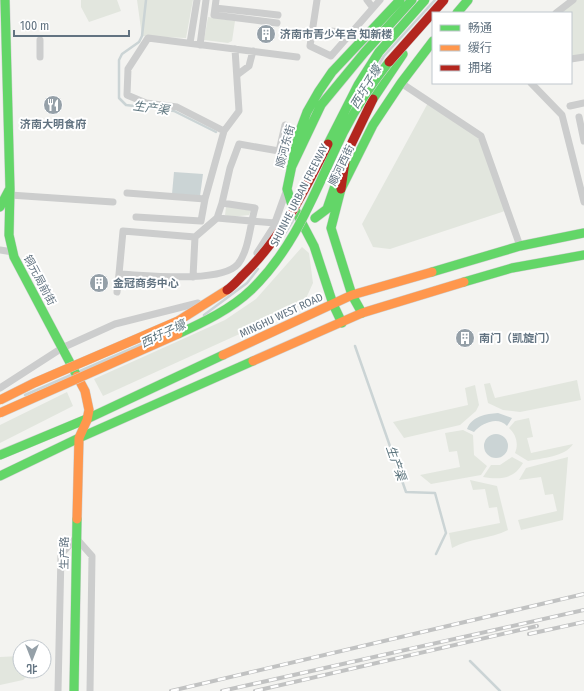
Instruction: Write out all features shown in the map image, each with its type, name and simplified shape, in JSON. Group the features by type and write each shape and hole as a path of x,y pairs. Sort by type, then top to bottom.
{"main road":[{"name":"铜元局前街","path":"5,0 10,192 9,234 13,252 85,391 89,403 89,418"},
{"name":"顺河东街","path":"342,322 333,304 314,246 291,202 287,188 291,168 307,112 319,91 340,63 400,0"},
{"path":"291,168 321,105 364,53 412,0"},
{"name":"SHUNHE URBAN FREEWAY","path":"0,400 34,383 178,321 230,288 257,262 277,236 311,178 358,85 379,52 425,0"},
{"name":"SHUNHE URBAN FREEWAY","path":"433,12 444,0"},
{"path":"440,12 450,0"},
{"path":"459,12 468,0"},
{"name":"SHUNHE URBAN FREEWAY","path":"0,413 54,387 177,335 216,315 251,290 282,255 307,210 354,111 381,70 432,13"},
{"path":"315,218 327,209 351,143 372,101 398,59 432,21"},
{"name":"顺河西街","path":"362,313 352,295 331,228 336,208 341,189 373,125 401,83 432,42"},
{"path":"341,189 346,156"},
{"path":"0,207 10,192"},
{"path":"291,202 304,216 315,218 336,208"},
{"name":"MINGHU WEST ROAD","path":"0,456 89,418 352,295 520,246 584,233"},
{"path":"0,476 78,438 362,313 512,268 584,255"},
{"name":"生产路","path":"74,691 78,438 89,418"}],"street":[{"path":"190,43 197,0"},
{"path":"200,45 206,0"},
{"path":"216,0 214,15 277,23"},
{"path":"317,0 310,46 331,56 340,63"},
{"path":"367,0 373,8"},
{"path":"331,56 380,0"},
{"path":"557,12 573,0"},
{"path":"215,8 278,15"},
{"path":"330,31 352,33"},
{"path":"224,131 177,107 146,103 127,95 128,69 148,38 297,57"},
{"path":"40,40 40,57"},
{"path":"136,218 201,221 205,199 224,131 239,111 235,49"},
{"path":"237,74 249,66 253,51"},
{"path":"572,59 584,57"},
{"path":"401,83 481,136 520,246"},
{"path":"532,84 562,115 582,184 584,202"},
{"path":"570,106 584,103"},
{"path":"579,117 584,141"},
{"path":"193,277 193,252 195,237 218,218 230,168 238,144 279,151 285,125"},
{"path":"0,388 62,348 115,324 195,305 226,286 252,262 275,223 287,188"},
{"path":"10,192 113,202"},
{"path":"127,193 205,199"},
{"path":"119,274 193,277 226,272 238,264 245,249 254,208 222,203"},
{"path":"218,218 275,223"},
{"path":"117,292 123,231 195,237"},
{"path":"0,250 13,252"},
{"path":"58,691 61,554 76,538 92,556 90,691"}],"shaded area":[{"path":"81,0 117,0 121,11 89,22 81,7"},
{"path":"137,0 193,0 186,38 142,36"},
{"path":"573,0 584,0 584,57 572,59 572,12 557,12"},
{"path":"208,17 235,21 232,41 228,43 204,40"},
{"path":"429,101 481,136 508,210 390,249 373,247 362,224"},
{"path":"174,172 203,174 200,196 172,194"},
{"path":"231,206 251,211 249,215 230,217 225,215 226,207"},
{"path":"302,247 309,253 313,283 303,305 103,396 94,379 225,320 256,299"},
{"path":"577,380 581,400 520,412 503,410 488,403 484,384 490,383 495,398"},
{"path":"475,385 479,405 476,411 460,425 404,438 393,422 468,405 465,388"},
{"path":"67,392 73,406 0,443 0,425"},
{"path":"498,413 512,418 507,426 499,421 495,421 481,426 474,432 467,429 476,418"},
{"path":"529,418 533,437 527,438 531,453 573,444 565,452 546,458 528,461 515,453 517,446 516,439 509,428 515,421"},
{"path":"463,430 473,435 474,455 487,466 481,475 431,484 420,475 460,467 457,451 449,452 445,433"},
{"path":"491,434 501,434 508,441 508,451 501,458 491,458 484,451 484,441"},
{"path":"512,457 523,463 511,475 501,478 483,477 491,465 500,465"},
{"path":"568,457 563,520 521,530 518,520 557,511 553,494 545,495 541,477 519,480 526,468"},
{"path":"470,480 497,486 508,530 466,542 452,548 449,533 500,523 497,507 489,508 485,489 473,490"},
{"path":"12,656 12,679 24,679 0,685 0,657"}],"waterway":[{"name":"生产渠","path":"146,0 142,36 139,42 122,54 119,60 119,98 126,105 174,111 216,132"},
{"name":"西圩子壕","path":"375,71 384,56 435,0"},
{"name":"西圩子壕","path":"284,235 294,219"},
{"name":"西圩子壕","path":"204,315 247,283 258,269"},
{"name":"西圩子壕","path":"25,395 149,341"},
{"name":"生产渠","path":"355,346 406,492 435,493 446,533 436,554"},
{"name":"生产渠","path":"470,661 500,691"}],"railway":[{"path":"171,691 584,594"},
{"path":"222,691 584,610"},
{"path":"529,634 584,622"},
{"path":"255,691 537,626"}],"traffic: fast":[{"path":"5,0 10,189 9,235 14,257 77,376"},
{"path":"342,323 333,304 314,246 291,202 287,189 298,136 307,112 319,91 332,72 400,0"},
{"path":"291,168 321,105 364,53 412,0"},
{"path":"328,144 358,85 379,52 425,0"},
{"path":"458,12 468,0"},
{"path":"362,313 352,295 331,228 341,189 373,125 401,83 432,42"},
{"path":"373,99 403,54"},
{"path":"178,334 207,320 243,297 267,273 281,255 304,216 353,114 382,70 389,62"},
{"path":"315,218 327,209 338,177"},
{"path":"0,207 9,190"},
{"path":"432,272 520,246 584,233"},
{"path":"464,282 512,268 584,255"},
{"path":"0,455 89,418 223,355"},
{"path":"0,476 79,438 253,361"},
{"path":"74,691 77,519"}],"traffic: slow":[{"path":"223,355 352,295 432,272"},
{"path":"253,361 362,313 464,282"},
{"path":"0,400 34,383 178,321 227,290"},
{"path":"0,413 178,334"},
{"path":"77,376 85,391 89,410 87,420 79,438 77,519"}],"traffic: jam":[{"path":"433,12 444,0"},
{"path":"389,62 432,14"},
{"path":"341,189 346,155 373,99"},
{"path":"227,290 257,261 281,230 301,196 328,144"}],"place":[{"name":"济南市青少年宫 知新楼","path":"266,34"},
{"name":"济南大明食府","path":"53,105"},
{"name":"金冠商务中心","path":"99,283"},
{"name":"南门（凯旋门）","path":"465,338"}]}
